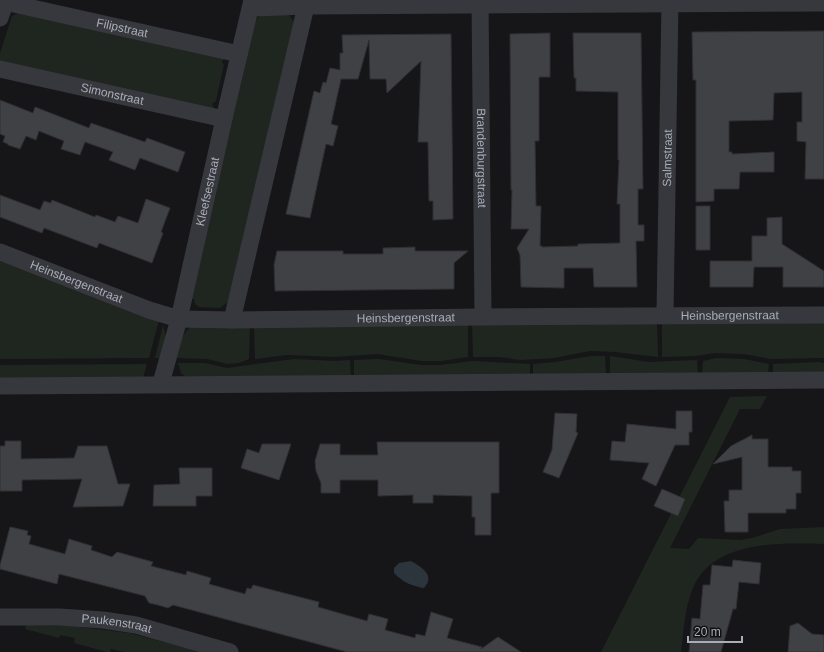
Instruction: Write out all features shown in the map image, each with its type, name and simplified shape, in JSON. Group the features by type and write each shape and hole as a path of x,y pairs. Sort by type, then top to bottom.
{"street":[{"name":"Salmstraat","path":"666,315 670,2"},
{"path":"252,4 306,6 480,3 824,3"},
{"name":"Brandenburgstraat","path":"480,3 483,317"},
{"name":"Kleefsestraat","path":"161,383 179,319 239,54 252,4"},
{"path":"232,320 306,6"},
{"name":"Filipstraat","path":"4,7 239,54"},
{"name":"Simonstraat","path":"0,69 224,119"},
{"name":"Heinsbergenstraat","path":"0,252 149,310 179,319 232,320 666,315 824,315"},
{"path":"0,386 161,383 824,380"},
{"name":"Paukenstraat","path":"0,617 59,617 103,620 136,625 230,652"}],"shaded area":[{"path":"19,13 224,58 222,62 224,65 216,101 212,104 214,108 211,109 0,61 0,53 12,16"},
{"path":"288,14 293,20 295,26 228,302 220,308 199,307 195,304 194,299 190,299 245,67 253,24 258,17 264,15"},
{"path":"0,261 159,320 149,358 0,359"},
{"path":"662,321 824,322 824,358 770,359 744,354 715,353 695,356 662,357"},
{"path":"657,322 658,357 615,352 590,351 554,358 520,360 499,357 473,357 472,323"},
{"path":"468,323 468,357 441,361 422,361 377,354 336,357 287,355 255,359 254,326"},
{"path":"163,325 166,337 161,358 155,358"},
{"path":"250,325 249,359 239,363 227,364 207,359 177,358 183,336 192,326"},
{"path":"591,356 605,356 606,375 533,376 533,364"},
{"path":"610,356 649,362 697,360 698,375 610,376"},
{"path":"716,358 744,359 769,364 768,374 702,374 703,361"},
{"path":"294,359 335,361 350,360 351,378 185,376 181,373 178,363 205,363 227,368"},
{"path":"379,359 421,365 440,365 473,361 530,364 530,376 354,378 354,360"},
{"path":"824,363 824,374 773,374 773,364"},
{"path":"147,364 143,378 0,379 0,365"},
{"path":"767,396 760,409 740,409 670,548 689,549 698,538 741,540 780,529 824,527 824,544 772,544 737,551 721,557 708,567 697,580 693,588 687,606 681,652 601,652 730,397"},
{"path":"411,561 423,569 428,575 427,583 424,588 408,583 394,573 394,568 399,563"},
{"path":"26,625 72,626 129,633 203,652 124,652 111,649 110,652 107,652 74,643 75,638 60,635 59,638 25,629"}],"building":[{"path":"824,31 824,179 805,179 806,142 797,141 797,122 802,122 802,92 774,93 773,120 729,121 729,152 732,152 732,154 774,152 774,172 740,172 739,189 714,189 714,201 696,202 696,80 693,80 692,32"},
{"path":"550,33 550,77 539,77 539,141 535,141 536,206 541,206 540,246 542,247 620,243 620,204 617,204 619,160 618,92 576,91 576,78 574,78 573,33 641,33 643,189 638,189 638,225 644,225 644,241 636,241 637,287 594,287 593,268 564,268 564,288 521,287 520,255 517,248 529,229 511,229 510,34"},
{"path":"451,34 453,219 433,220 433,201 429,201 428,142 418,142 421,61 387,93 386,79 370,79 369,40 358,79 341,79 331,124 338,126 333,146 326,144 310,218 286,214 314,91 320,93 323,82 326,83 330,68 340,70 340,53 343,53 342,35"},
{"path":"0,100 33,113 35,107 89,128 91,123 145,142 147,138 185,152 178,172 140,158 135,170 109,160 113,152 85,142 80,155 61,149 64,141 39,131 36,140 26,136 20,149 3,142 5,136 0,134"},
{"path":"0,195 40,210 44,201 51,203 52,200 95,217 96,215 115,222 118,216 138,223 146,199 170,208 152,263 99,243 97,248 44,228 42,233 0,217"},
{"path":"696,206 710,206 710,250 696,250"},
{"path":"782,217 782,244 824,271 824,287 783,287 783,267 754,267 753,287 710,287 710,261 752,261 752,236 767,236 767,218"},
{"path":"415,247 415,251 468,251 454,263 454,289 275,291 274,265 277,251 343,251 343,254 383,254 383,248"},
{"path":"676,411 692,411 692,432 689,432 689,445 675,445 656,486 642,479 649,463 610,460 612,441 625,442 627,424 676,429"},
{"path":"555,413 577,414 576,432 578,433 559,478 543,472 552,450"},
{"path":"752,435 752,439 768,439 768,467 792,467 792,471 801,471 801,493 796,493 796,509 786,509 786,513 748,513 748,532 725,532 724,501 729,501 729,490 742,490 742,457 713,464 731,446"},
{"path":"5,441 21,441 21,459 74,458 78,446 107,446 118,484 130,484 123,506 73,507 82,479 22,480 22,491 0,491 0,446 5,446"},
{"path":"377,442 499,442 499,493 491,493 491,535 475,535 475,517 472,517 472,496 433,495 433,503 413,503 413,495 378,496 378,480 340,480 340,493 321,493 321,483 316,471 315,461 320,444 340,444 340,455 378,455"},
{"path":"262,444 291,444 279,480 241,468 247,449 259,453"},
{"path":"179,468 212,468 212,496 196,496 196,506 153,506 154,485 180,484"},
{"path":"662,489 685,499 678,516 654,506"},
{"path":"10,527 28,531 27,535 31,536 29,544 65,554 69,539 92,546 91,550 112,557 117,552 153,562 151,566 186,575 187,571 211,578 209,584 245,594 247,588 251,589 253,585 319,602 318,607 367,621 369,614 388,619 385,630 415,638 416,634 425,636 431,612 453,619 447,638 482,647 481,649 498,637 521,652 347,652 173,605 168,608 149,603 145,596 59,574 57,584 0,569"},
{"path":"733,560 761,563 759,584 739,582 736,609 733,609 721,652 689,652 692,618 700,619 703,585 710,585 712,565 732,567"},
{"path":"798,623 812,634 824,635 824,652 788,652 790,626"}]}
